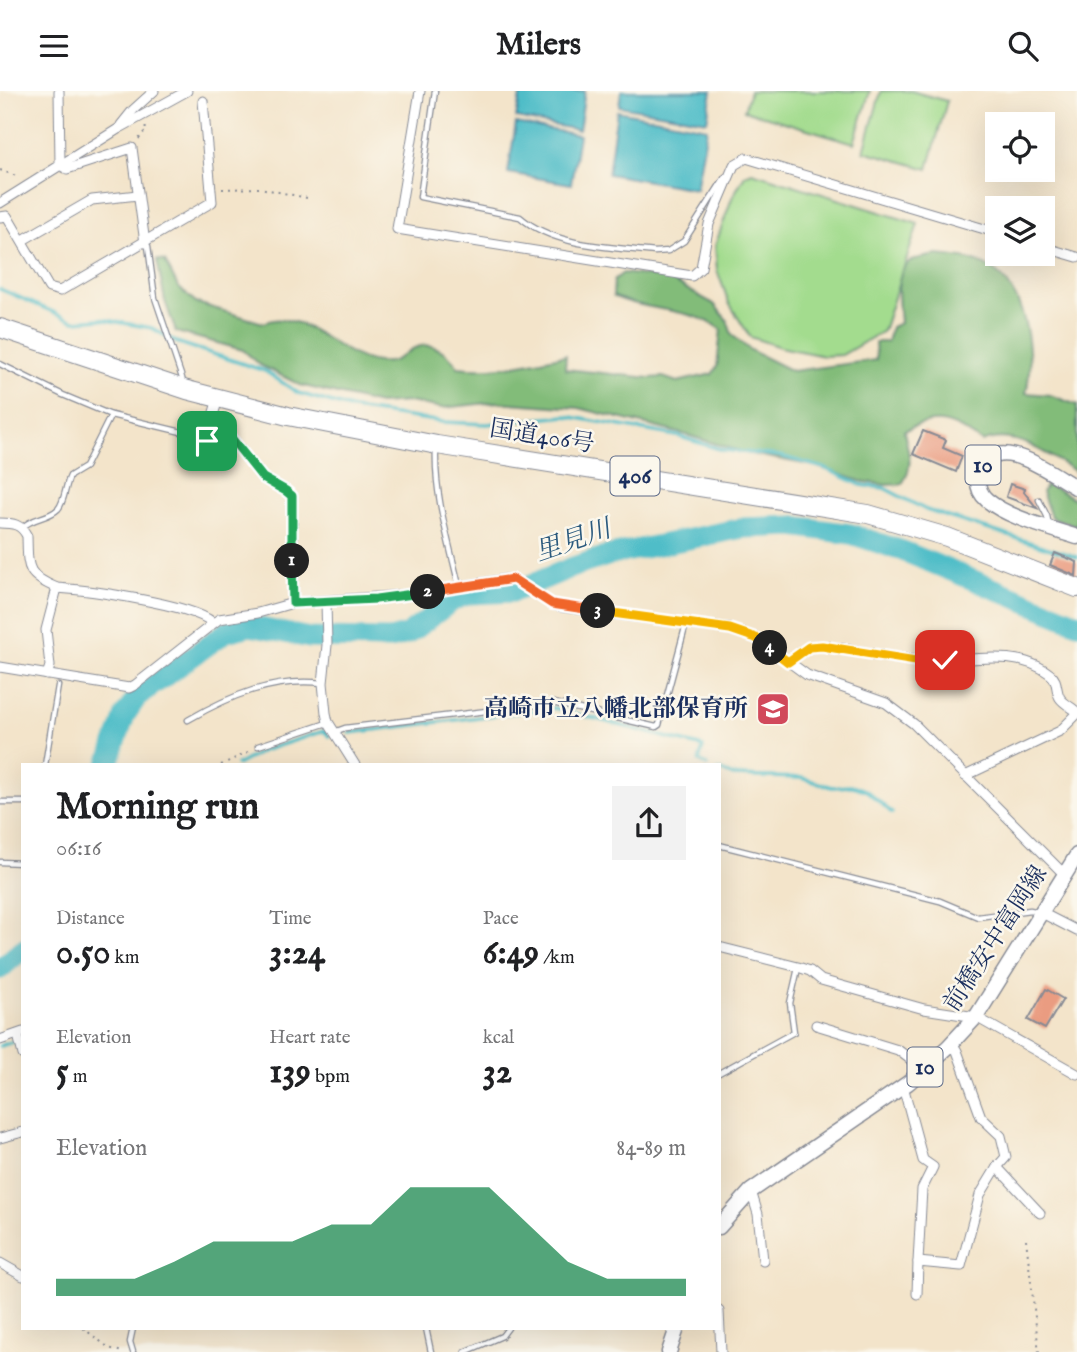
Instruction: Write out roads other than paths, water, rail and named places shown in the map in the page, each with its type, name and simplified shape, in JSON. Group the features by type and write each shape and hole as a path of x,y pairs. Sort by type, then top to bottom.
{"highway":[{"name":"国道406号","path":"0,328 181,388 288,416 437,445 867,515 947,537 1077,588"}],"main road":[{"name":"10","path":"1077,488 1010,453 996,454 985,460 978,473 983,496 998,508 1077,537"},
{"name":"前橋安中富岡線","path":"721,1225 751,1191 903,1086 952,1043 975,1017 1077,855"},
{"path":"668,1352 676,1330"}],"street":[{"path":"59,91 60,165"},
{"path":"118,129 133,110 154,91"},
{"path":"0,203 118,129 187,91"},
{"path":"420,91 397,229 692,276 701,268 709,224 734,165 746,158 985,229"},
{"path":"0,217 7,216 49,288 60,291 145,243 212,202 203,101"},
{"path":"60,165 66,169 132,148 145,243"},
{"path":"23,240 92,200 138,195"},
{"path":"1055,251 1077,257"},
{"path":"218,399 214,412 228,434 263,478 292,496 293,603"},
{"path":"0,523 15,524 22,528 27,536 27,559 31,572 43,582 57,587 133,598 200,614 212,622"},
{"path":"0,667 129,688 219,619 258,613 293,603 416,594 506,579 517,580 552,604 562,607 730,629 756,638 807,675 886,703 914,723 1065,875"},
{"path":"47,675 50,666 46,630 57,587"},
{"path":"326,601 327,645 323,683 328,722 354,763"},
{"path":"788,662 809,647 822,646 916,661 983,658 1010,660 1051,674 1055,678 1060,699 1077,713 1060,731 965,776"},
{"path":"1040,912 1077,931"},
{"path":"721,948 798,967 810,971 821,980 898,1002 975,1017 1077,1074"},
{"path":"816,1025 898,1050 923,1069"},
{"path":"0,1040 20,1033"},
{"path":"918,1262 961,1266 980,1195 1006,1157 1001,1136 981,1117 952,1043"},
{"path":"903,1086 923,1160 933,1167 922,1189 917,1294"},
{"path":"0,1138 21,1133"},
{"path":"998,1167 1040,1213"},
{"path":"751,1191 758,1214 763,1260"},
{"path":"0,1263 21,1275"},
{"path":"720,1330 721,1352"}],"lane":[{"path":"435,91 420,197 520,217 532,227 558,237 625,249 668,251 677,247 689,235 734,165"},
{"path":"145,243 148,246 155,298 182,378 181,388"},
{"path":"0,364 62,395 111,415 190,434 207,441 228,434"},
{"path":"22,528 27,523 50,515 60,507 70,476 85,467 111,415"},
{"path":"437,445 435,468 459,586"},
{"path":"1039,501 1049,527"},
{"path":"334,732 345,728 553,703 656,727 663,712 686,623"},
{"path":"188,720 213,705 262,687 323,683"},
{"path":"45,763 58,686"},
{"path":"258,747 328,722"},
{"path":"0,802 21,802"},
{"path":"721,846 940,901 978,917 1017,911 1040,912"},
{"path":"0,862 21,863"},
{"path":"721,1072 794,1032 790,1003 798,967"},
{"path":"133,1330 130,1342 133,1352"},
{"path":"426,1330 431,1352"},
{"path":"465,1352 502,1336 506,1330"}],"water":[{"path":"521,91 585,91 579,130 516,118"},
{"path":"621,91 712,91 707,121 619,106"},
{"path":"617,111 707,128 696,189 608,174"},
{"path":"516,123 579,135 571,184 508,173"}],"waterway":[{"path":"0,289 74,321 101,319 152,328 176,342 265,371 298,393 353,409 443,422 487,424 566,416 677,436 723,450 780,456 824,468 861,485 884,488 926,510 1077,557"},
{"name":"里見川","path":"109,763 125,715 138,696 226,632 250,626 310,638 390,639 408,634 454,600 470,594 513,592 610,555 743,528 793,526 851,534 903,551 1077,623"},
{"path":"349,733 554,708 703,747 699,761 703,763"},
{"path":"241,763 262,751 324,731 329,736"},
{"path":"721,771 733,776 802,778 832,787 854,786 867,791 892,813"},
{"name":"里見川","path":"0,969 21,951"},
{"path":"0,1046 18,1040"}],"place":[{"name":"高崎市立八幡北部保育所","path":"773,709"}]}
